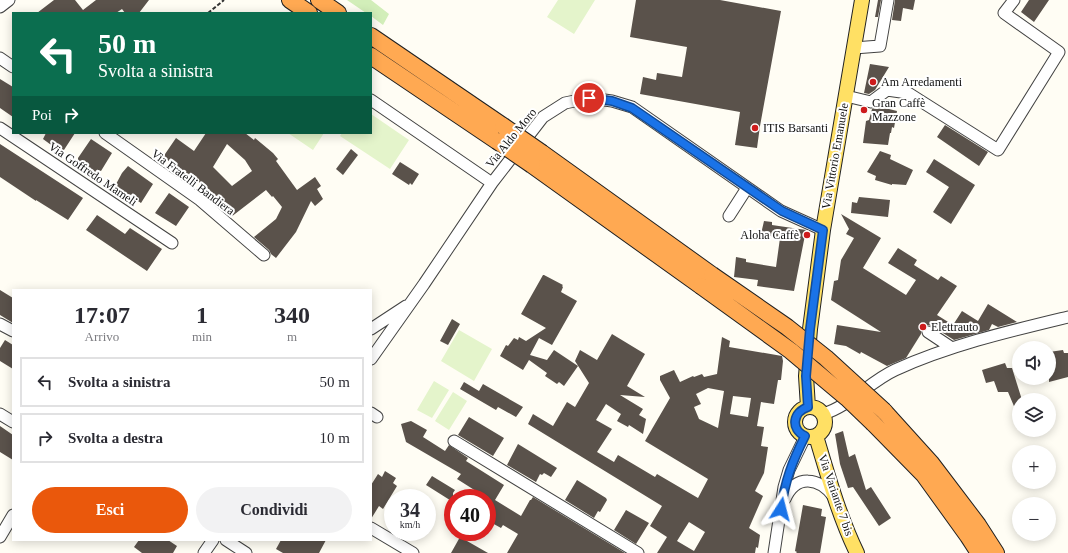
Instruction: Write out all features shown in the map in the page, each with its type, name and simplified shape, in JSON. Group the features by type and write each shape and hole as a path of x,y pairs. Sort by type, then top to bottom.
{"highway":[{"path":"290,0 308,12"},
{"path":"319,0 337,12"},
{"path":"372,37 503,126 537,159 707,280 847,398 879,417 931,462 978,525 996,553"},
{"path":"372,57 497,141 537,159"},
{"path":"879,417 924,475 979,553"}],"main road":[{"name":"Via Vittorio Emanuele","path":"808,407 806,376 810,329 823,230 862,0"},
{"path":"808,407 816,409 823,414 823,431 810,436 797,430 795,420 799,412 808,407"},
{"name":"Via Variante 7 bis","path":"810,436 836,500 848,535 857,553"}],"street":[{"path":"0,6 9,0"},
{"path":"854,48 880,46 888,0"},
{"path":"846,96 871,102 887,90 908,93 998,150 1059,52 1004,13 1014,0"},
{"path":"0,58 12,66"},
{"name":"Via Aldo Moro","path":"372,358 412,302 492,183 543,117 565,103 589,98 612,101 632,108 782,211 823,230"},
{"path":"372,101 492,183"},
{"name":"Via Goffredo Mameli","path":"0,128 172,243"},
{"name":"Via Fratelli Bandiera","path":"106,134 200,200 264,255"},
{"path":"729,216 747,188"},
{"name":"Via Aldo Moro","path":"372,328 412,302"},
{"path":"823,414 842,406 872,383 893,371 925,357 952,348 1068,316"},
{"path":"0,324 12,330"},
{"path":"928,332 952,348"},
{"path":"0,414 12,421"},
{"path":"774,553 784,486 789,470 810,436"},
{"path":"454,441 638,553"},
{"path":"781,509 788,492 792,487 802,482 819,484 828,490 836,500"},
{"path":"0,537 12,517"},
{"path":"372,529 399,550 413,553"},
{"path":"204,553 212,541"},
{"path":"228,541 246,553"}],"path":[{"path":"209,12 224,0"}],"green space":[{"path":"347,0 371,0 389,14 383,25 372,17 372,12 365,12"},
{"path":"558,0 595,0 574,34 547,17"},
{"path":"372,115 409,140 390,169 340,136 341,134 372,134"},
{"path":"289,134 323,134 313,150"},
{"path":"459,330 492,349 474,381 441,361"},
{"path":"434,381 449,390 432,418 417,410"},
{"path":"453,392 467,401 449,430 435,421"}],"building":[{"path":"54,0 75,0 83,10 96,0 149,0 140,12 124,12 122,9 118,12 38,12"},
{"path":"636,0 720,0 781,11 757,148 735,145 740,112 640,94 643,77 656,80 657,73 682,77 687,47 630,37"},
{"path":"878,0 881,0 878,17 875,17"},
{"path":"895,0 915,0 913,10 903,8 901,21 892,20"},
{"path":"1029,0 1049,0 1034,22 1021,12"},
{"name":"Am Arredamenti","path":"870,64 889,67 875,90 869,94 864,93"},
{"path":"0,79 12,86 12,116 0,108"},
{"path":"877,106 897,111 894,128 892,127 888,145 863,143 866,121 869,120 872,109"},
{"path":"945,125 988,152 979,166 937,137"},
{"path":"46,134 74,134 62,153 43,139"},
{"path":"205,134 246,134 254,140 255,138 273,153 278,159 276,161 297,190 315,177 321,186 317,189 323,199 315,206 311,201 296,232 276,258 254,237 276,219 282,207 273,196 272,197 266,190 231,217 207,193 210,190 163,157 176,138 194,151","holes":["227,144 245,160 252,171 232,186 213,167"]},
{"path":"91,139 112,153 101,171 98,170 95,173 90,172 78,162 78,158"},
{"path":"0,144 83,198 68,220 0,177"},
{"path":"351,149 358,155 343,175 336,169"},
{"path":"880,151 891,155 890,159 913,170 906,185 892,185 875,180 876,176 867,172"},
{"path":"934,159 975,185 951,224 933,212 949,187 926,172"},
{"path":"400,162 419,174 412,185 410,183 409,185 392,174"},
{"path":"128,166 153,184 141,203 115,186 122,173"},
{"path":"169,193 189,207 176,226 155,213"},
{"path":"859,197 890,200 888,217 851,213 852,202 857,203"},
{"path":"841,214 881,238 863,268 906,295 916,280 888,263 898,248 917,260 914,265 938,280 941,276 957,286 937,315 953,325 962,311 978,321 988,304 1017,322 998,327 992,324 989,330 954,340 929,325 925,326 922,328 921,334 906,358 887,366 861,352 860,354 846,346 834,344 837,325 881,332 831,300 834,281 838,280 841,260 854,238 846,234 849,229"},
{"path":"97,215 125,234 130,228 162,249 147,271 86,230"},
{"path":"764,221 772,222 772,225 806,230 794,291 757,286 758,280 734,277 736,257 746,259 746,262 776,267 780,238 761,234"},
{"path":"543,275 563,285 561,292 577,301 552,345 539,338 530,355 547,360 554,350 578,366 564,386 559,382 557,384 545,376 547,373 529,360 523,370 500,356 506,345 508,346 514,338 518,340 519,337 526,341 546,328 521,314"},
{"path":"0,290 12,297 12,322 0,315"},
{"path":"452,319 460,324 448,345 440,341"},
{"path":"612,334 645,354 627,386 645,397 620,395 643,409 639,415 646,419 643,434 629,425 628,427 617,421 621,414 606,404 596,420 612,429 597,452 614,462 618,455 655,477 657,474 698,498 708,479 645,441 670,398 660,380 660,376 674,370 680,382 702,374 704,377 717,374 722,337 730,341 729,347 782,356 783,361 781,380 778,380 774,404 761,402 757,426 764,427 761,446 768,447 764,473 755,491 763,496 749,528 760,535 758,548 756,547 755,553 657,553 667,537 650,526 662,506 528,424 533,414 553,426 567,402 575,407 589,383 575,361 580,350 597,360","holes":["708,388 724,391 718,428 699,419 694,407 701,404 696,394","733,396 751,398 748,417 730,414","689,522 705,532 694,551 677,541"]},
{"path":"5,340 12,344 12,368 0,361 0,348"},
{"path":"1063,350 1064,353 1068,353 1068,377 1056,380 1056,351"},
{"path":"1005,363 1007,368 1012,368 1012,385 1017,385 1020,393 1012,393 1012,401 1008,392 998,392 994,381 986,383 982,370"},
{"path":"464,382 479,391 483,384 523,407 516,417 498,407 496,410 460,389"},
{"path":"469,417 504,438 493,456 458,435"},
{"path":"411,421 427,430 423,437 445,451 449,445 468,458 466,461 504,485 496,498 496,489 473,489 457,479 461,474 406,442 401,424"},
{"path":"0,426 12,434 12,459 0,452"},
{"path":"843,431 849,457 855,454 866,490 871,487 891,518 879,526 853,487 848,488 840,464 835,434"},
{"path":"518,444 557,468 551,477 544,473 542,475 540,474 536,482 507,465"},
{"path":"385,471 396,478 393,483 397,486 395,489 384,489 384,507 383,509 379,506 372,517 372,483 378,474 382,477"},
{"path":"432,476 453,489 444,489 444,496 436,491 436,489 432,489 426,485"},
{"path":"577,480 607,500 600,512 598,511 594,518 565,500"},
{"path":"533,497 625,553 507,553 518,534 503,525 501,528 496,525 496,501 521,516"},
{"path":"803,505 822,509 821,516 826,517 820,553 796,553 797,552 795,551"},
{"path":"626,510 649,523 636,544 614,530"},
{"path":"138,541 170,541 177,546 173,553 142,553 134,547"},
{"path":"280,541 325,541 319,553 283,553 276,549"},
{"path":"458,541 467,541 488,553 451,553"}],"place":[{"name":"Am Arredamenti","path":"873,82"},
{"name":"Gran Caffè Mazzone","path":"864,110"},
{"name":"ITIS Barsanti","path":"755,128"},
{"name":"Aloha Caffè","path":"807,235"},
{"name":"Elettrauto","path":"923,327"}],"route":[{"path":"589,98 612,101 632,108 782,211 823,230 810,329 806,376 808,407 799,412 795,420 797,430 800,434 805,436 789,470 784,486 781,509"}]}
